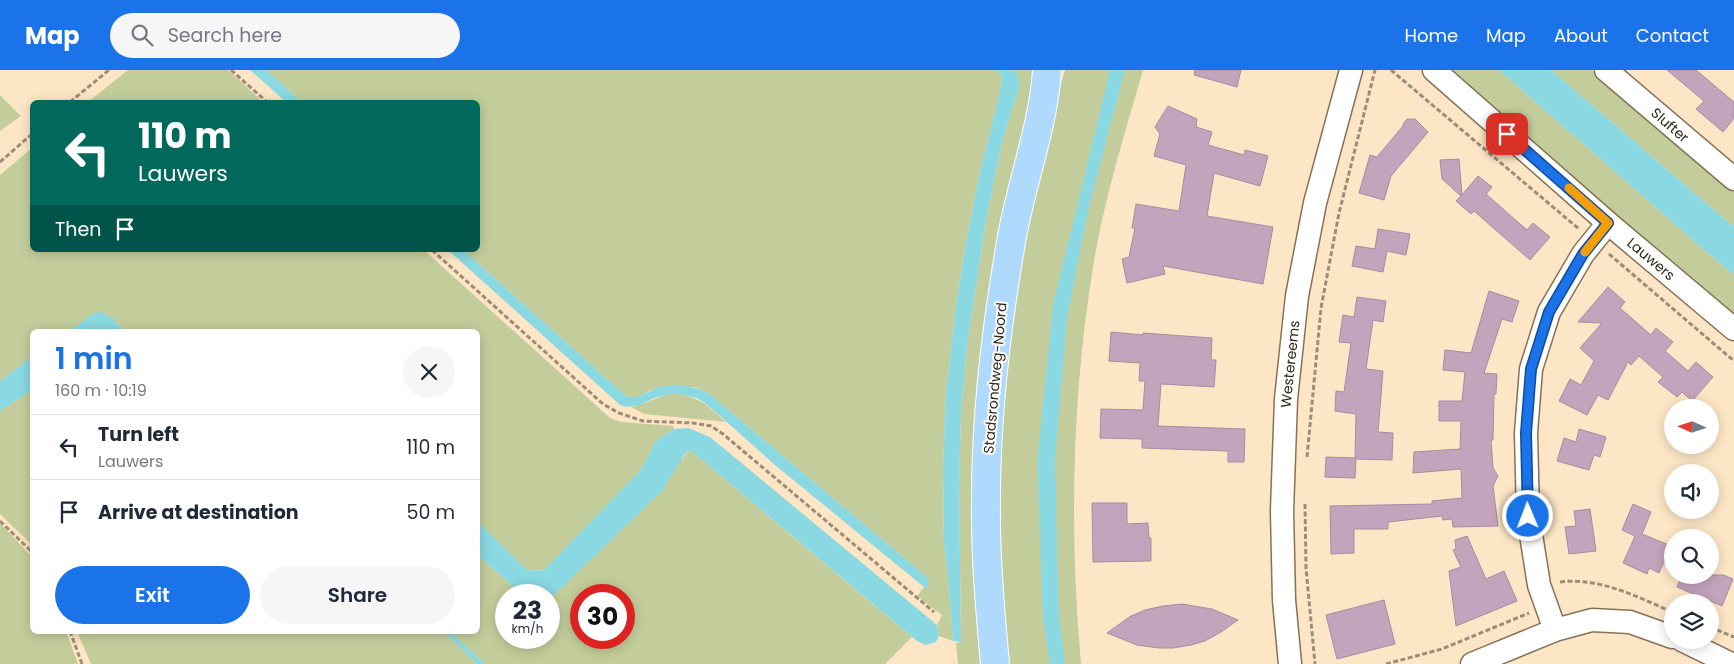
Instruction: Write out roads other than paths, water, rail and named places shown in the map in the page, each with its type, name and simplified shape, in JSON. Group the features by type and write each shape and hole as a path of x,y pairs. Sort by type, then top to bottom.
{"main road":[{"name":"Stadsrondweg-Noord","path":"995,664 987,560 986,497 990,406 998,320 1013,229 1045,97 1047,70"},
{"name":"Stadsrondweg-Noord","path":"1045,97 1059,70"}],"street":[{"name":"Westereems","path":"1290,664 1284,600 1282,521 1286,399 1297,296 1315,202 1351,70"},
{"name":"Lauwers","path":"1434,70 1608,223 1734,329"},
{"name":"Slufter","path":"1606,70 1734,180"},
{"path":"1555,630 1539,585 1528,516 1526,433 1531,369 1549,312 1583,254 1608,223"},
{"path":"1472,664 1555,630 1592,620 1630,622 1664,634"},
{"path":"1700,649 1731,664"}],"water":[{"path":"250,70 266,70 300,100 284,100"},
{"path":"998,70 1015,70 1019,78 1019,88 1002,142 986,220 967,346 961,414 959,483 961,642 953,641 944,547 943,465 946,393 956,305 965,248 979,176 1000,91 1002,78"},
{"path":"1110,70 1125,70 1088,210 1067,318 1055,461 1059,617 1065,664 1050,664 1043,620 1037,463 1053,305"},
{"path":"1499,70 1551,70 1734,227 1734,275 1702,248"},
{"path":"450,252 465,252 626,396 640,396 659,387 670,385 692,387 708,393 928,578 928,586 924,587 775,465 710,407 697,398 674,393 654,398 640,405 626,407 620,405"},
{"path":"96,312 100,312 115,321 122,329 72,329"},
{"path":"30,358 30,391 0,411 0,381"},
{"path":"688,428 710,437 937,625 939,636 936,642 926,645 917,641 690,450 684,455 662,491 560,589 560,584 510,584 480,557 480,524 526,569 537,571 545,569 640,471 656,441 674,429"},
{"path":"446,634 452,634 485,664 477,664"}]}
